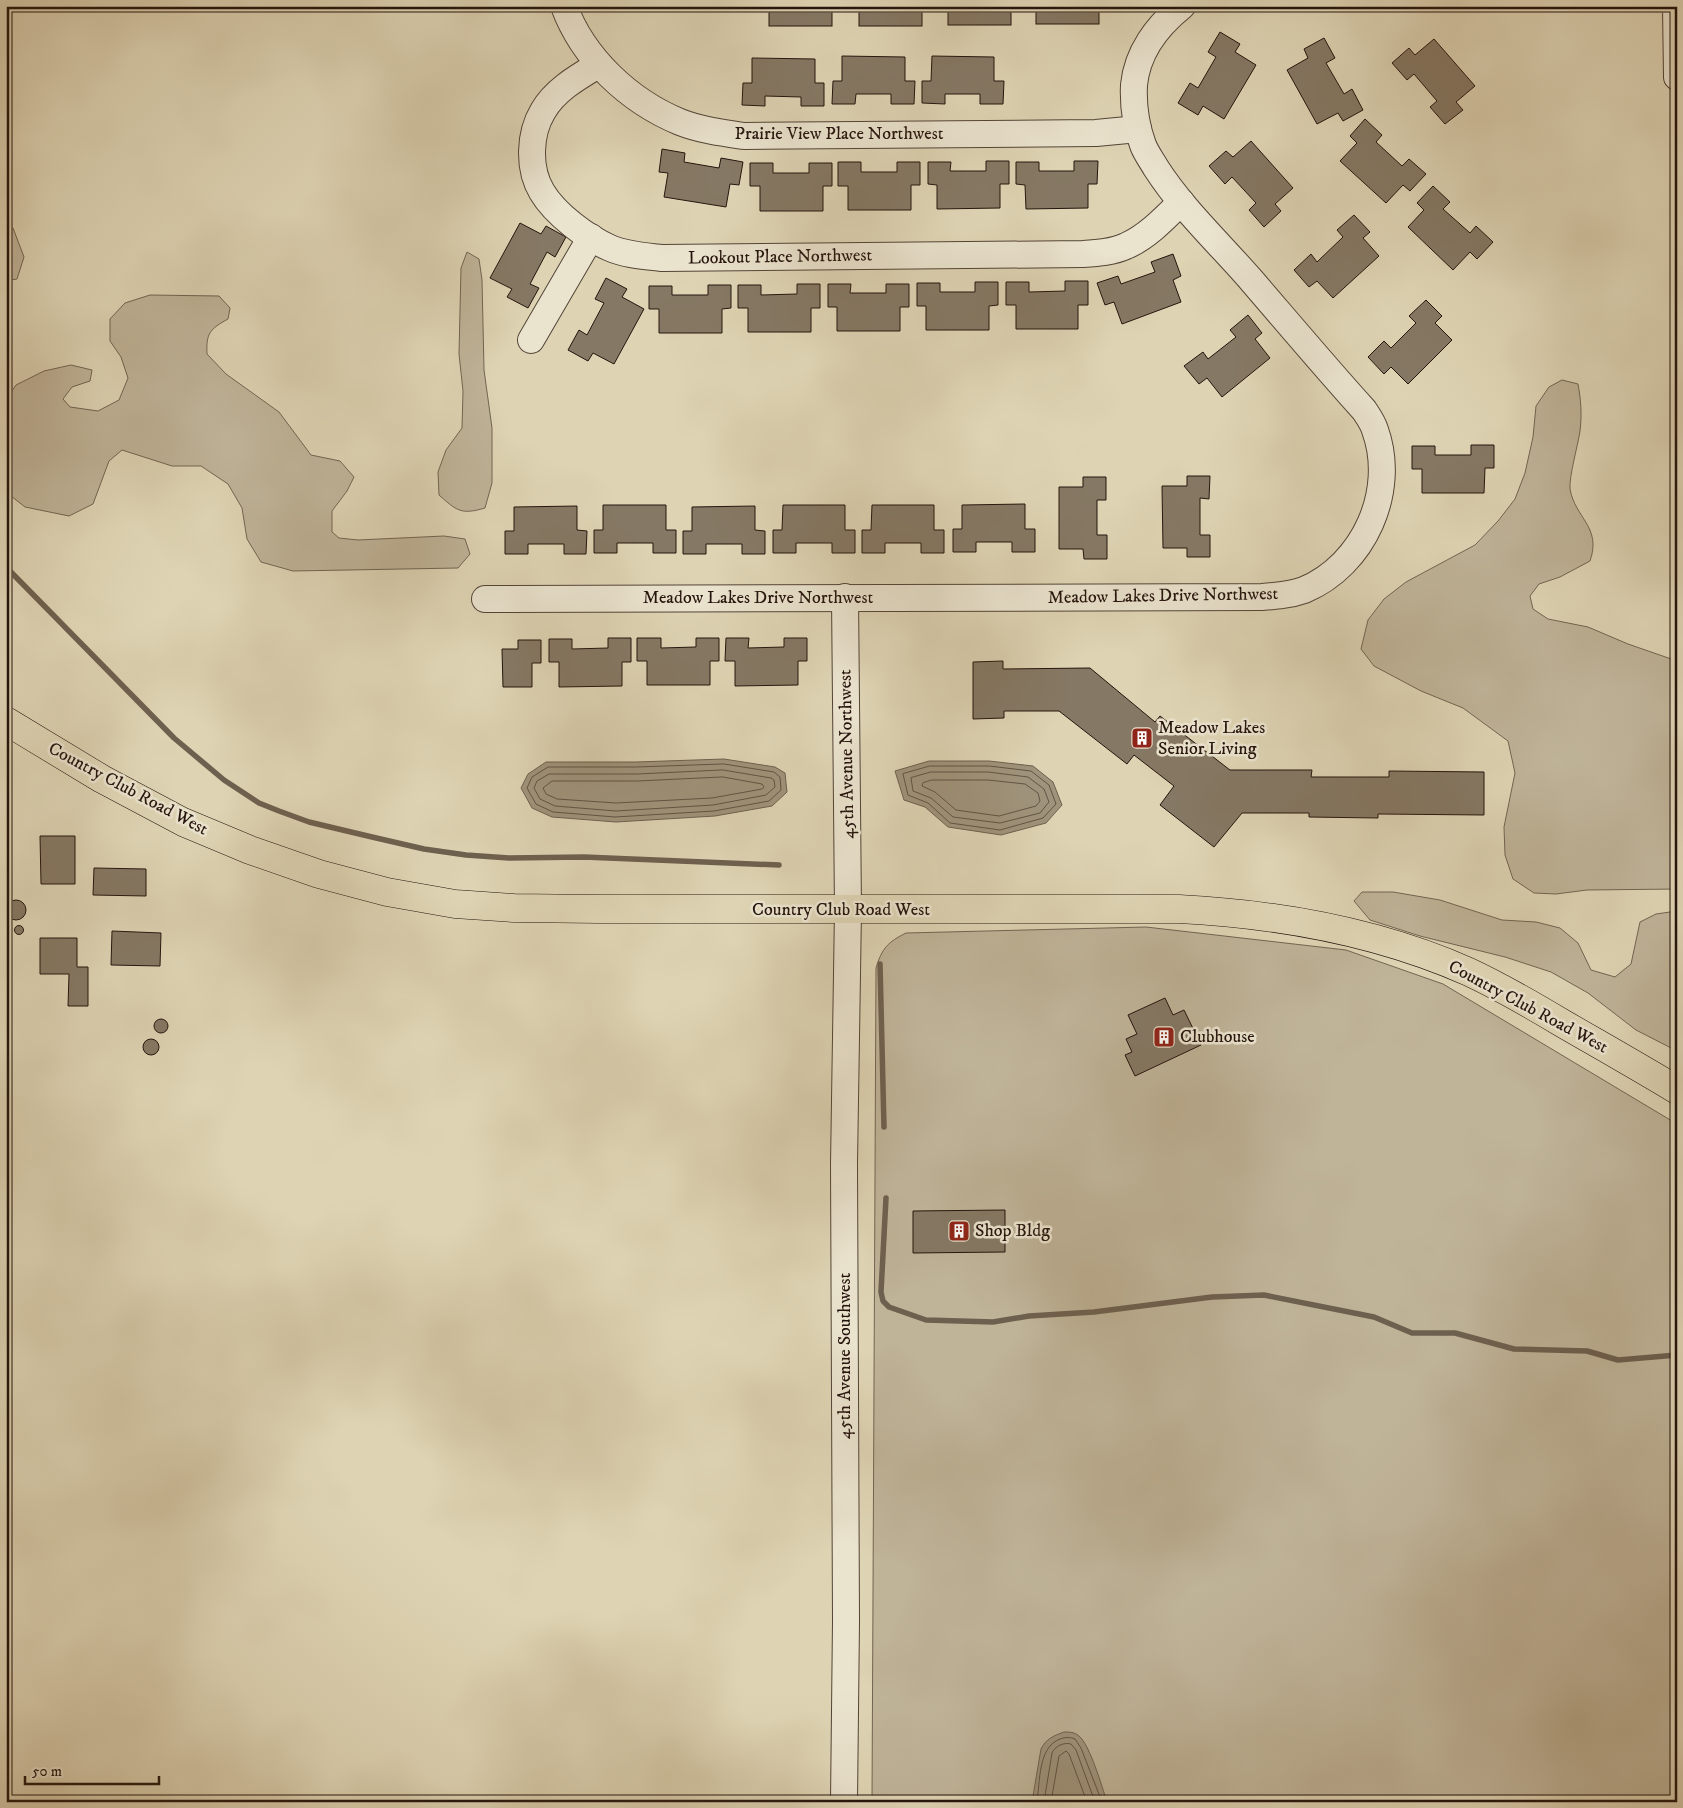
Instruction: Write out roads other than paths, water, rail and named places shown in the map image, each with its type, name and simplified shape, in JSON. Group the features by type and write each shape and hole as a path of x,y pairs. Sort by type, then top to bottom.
{"main road":[{"name":"Country Club Road West","path":"6,721 102,779 183,822 250,850 319,874 387,892 455,904 514,908 1179,909 1219,911 1287,920 1352,933 1407,948 1470,973 1528,1003 1677,1090"}],"street":[{"name":"Prairie View Place Northwest","path":"564,6 580,37 598,64 627,90 649,107 681,122 713,131 744,136 1096,133 1138,129"},
{"name":"Meadow Lakes Drive Northwest","path":"485,599 1262,597 1304,590 1331,574 1365,535 1375,516 1380,494 1382,470 1380,449 1375,429 1364,410 1181,202 1150,159 1143,146 1138,129 1134,96 1135,78 1139,61 1159,27 1182,6"},
{"path":"1676,6 1677,76"},
{"name":"Lookout Place Northwest","path":"598,64 572,81 543,111 536,126 532,157 542,192 553,207 591,237 610,248 631,254 662,258 1084,254 1111,251 1125,247 1138,240 1181,202"},
{"path":"531,340 591,237"},
{"name":"45th Avenue Northwest","path":"845,598 848,910"},
{"name":"45th Avenue Southwest","path":"844,1802 846,1621 844,1164 848,910"}],"water":[{"path":"724,759 775,767 785,773 787,792 772,806 715,816 616,822 552,817 532,808 521,788 528,774 546,762 636,762"},
{"path":"929,761 989,761 1033,766 1053,782 1062,805 1046,823 1001,835 948,827 925,807 904,800 895,771"},
{"path":"1064,1732 1076,1734 1083,1741 1095,1767 1107,1802 1032,1802 1041,1749 1050,1738"}],"waterway":[{"path":"6,567 174,738 224,780 259,803 279,811 309,822 372,837 424,849 466,855 509,858 584,857 779,865"},
{"path":"880,964 884,1127"},
{"path":"886,1198 881,1292 883,1301 889,1307 926,1320 993,1322 1029,1316 1094,1312 1212,1297 1264,1295 1374,1317 1412,1333 1455,1333 1514,1349 1587,1351 1618,1360 1677,1355"}],"place":[{"name":"Meadow Lakes Senior Living","path":"1142,738"},
{"name":"Clubhouse","path":"1164,1037"},
{"name":"Shop Bldg","path":"959,1231"}]}
